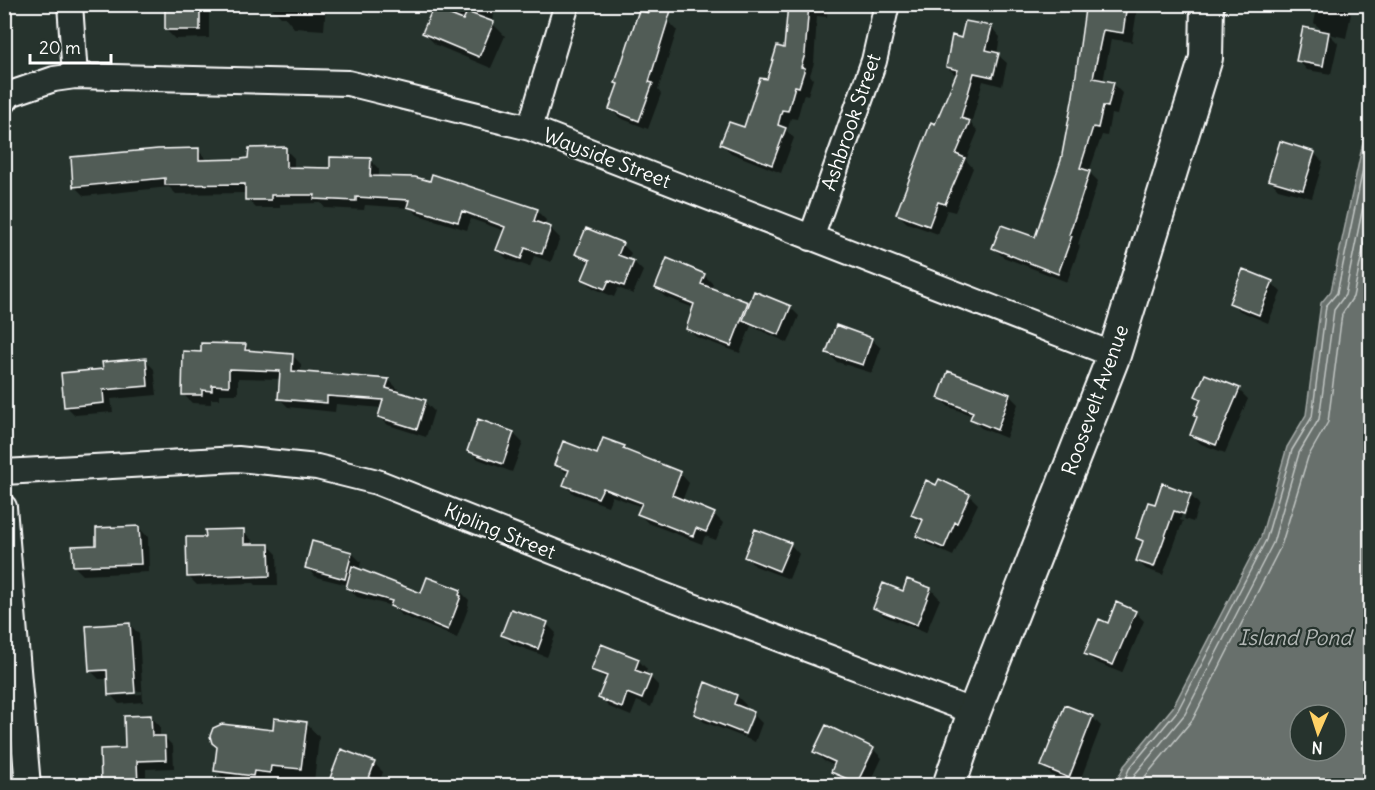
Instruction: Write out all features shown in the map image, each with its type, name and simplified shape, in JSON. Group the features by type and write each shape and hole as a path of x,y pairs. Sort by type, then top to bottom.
{"street":[{"path":"70,4 75,76"},
{"path":"530,128 567,4"},
{"name":"Ashbrook Street","path":"811,238 874,61 887,4"},
{"name":"Roosevelt Avenue","path":"949,786 974,712 1114,355 1206,57 1207,4"},
{"name":"Wayside Street","path":"4,102 10,94 54,79 75,76 348,83 530,128 1114,355"},
{"name":"Kipling Street","path":"4,472 238,459 291,463 337,472 377,482 666,596 974,712"},
{"path":"4,507 28,786"}],"water":[{"name":"Island Pond","path":"1370,115 1370,785 1115,785 1124,766 1173,707 1261,537 1287,447 1306,415 1321,303 1331,291"}],"building":[{"path":"165,4 200,4 200,30 165,30"},
{"path":"652,4 673,4 649,82 653,83 639,121 609,109 639,10 649,13"},
{"path":"788,4 809,4 805,54 801,67 805,68 799,87 795,86 788,111 782,110 778,125 786,128 772,165 720,144 729,122 744,127 760,78 767,79 777,46 784,48"},
{"path":"1093,4 1127,4 1123,33 1103,30 1093,78 1114,82 1108,107 1103,106 1098,128 1093,127 1080,168 1090,171 1069,235 1072,236 1058,274 992,248 1001,225 1035,237 1061,160 1073,96 1085,9 1092,10"},
{"path":"433,8 463,20 467,12 494,22 479,57 422,33"},
{"path":"965,21 992,26 986,50 999,53 993,77 974,73 961,118 970,121 956,154 965,158 945,204 938,202 929,226 896,214 931,122 935,124 958,70 946,67 952,35 961,38"},
{"path":"1303,27 1329,32 1323,66 1296,61"},
{"path":"1280,141 1315,152 1303,190 1268,180"},
{"path":"286,147 286,167 330,168 330,157 371,158 370,176 415,177 430,181 432,174 538,209 534,221 551,227 542,254 525,248 521,259 496,250 505,227 462,211 458,222 407,207 409,200 356,197 356,201 314,199 315,195 271,195 271,200 245,200 245,184 165,185 165,178 73,187 71,157 158,149 199,148 199,160 241,159 248,158 249,148"},
{"path":"586,228 623,243 618,255 634,261 624,286 609,280 605,289 582,279 590,260 575,254"},
{"path":"667,258 705,274 701,284 748,302 731,346 686,329 694,304 655,288"},
{"path":"1243,269 1273,281 1259,315 1229,303"},
{"path":"754,291 791,306 779,335 743,320"},
{"path":"836,325 872,338 863,365 826,353"},
{"path":"201,343 246,344 245,350 293,354 292,371 389,379 386,388 426,400 417,429 378,417 383,400 327,396 327,403 278,399 280,371 229,369 229,386 212,385 212,391 202,390 202,395 182,395 183,351 201,352"},
{"path":"146,358 148,386 103,390 104,403 64,407 61,373 103,369 102,362"},
{"path":"948,371 1010,394 997,430 970,419 973,412 938,398"},
{"path":"1205,374 1240,388 1216,445 1190,435 1197,417 1194,415 1201,399 1195,396"},
{"path":"478,419 514,432 503,464 467,451"},
{"path":"603,438 625,446 623,449 681,472 672,495 715,513 706,532 696,528 693,536 637,514 642,503 603,488 598,498 563,485 569,470 554,465 563,441 597,454"},
{"path":"939,479 970,494 944,548 916,536 923,520 911,515 926,480 936,485"},
{"path":"1162,483 1191,494 1184,514 1174,511 1154,567 1136,561 1143,541 1136,538 1148,502 1155,504"},
{"path":"139,526 141,564 73,566 72,546 96,545 96,528"},
{"path":"244,529 244,544 269,544 270,576 187,577 186,537 206,537 205,530"},
{"path":"755,529 791,543 779,571 744,557"},
{"path":"312,541 352,552 345,579 305,568"},
{"path":"352,566 421,593 427,577 461,590 459,595 461,596 448,630 390,606 392,601 346,588"},
{"path":"907,579 931,588 917,625 873,608 883,583 903,591"},
{"path":"1116,602 1136,611 1113,665 1084,654 1099,619 1108,623"},
{"path":"511,609 548,622 538,649 501,635"},
{"path":"130,623 135,693 108,695 107,670 89,671 86,626"},
{"path":"601,644 639,659 635,670 651,676 642,699 627,693 622,708 598,698 607,676 591,670"},
{"path":"705,682 737,695 734,704 754,712 745,734 694,714"},
{"path":"1065,705 1093,716 1069,778 1041,766"},
{"path":"151,715 152,736 165,736 166,760 137,761 138,786 101,786 100,749 125,748 124,716"},
{"path":"274,718 307,722 301,769 271,766 270,773 254,771 253,776 214,771 217,747 212,743 210,736 213,728 222,724 273,730"},
{"path":"826,725 874,748 857,783 831,772 835,762 813,752"},
{"path":"341,749 375,762 366,786 327,786"}]}
